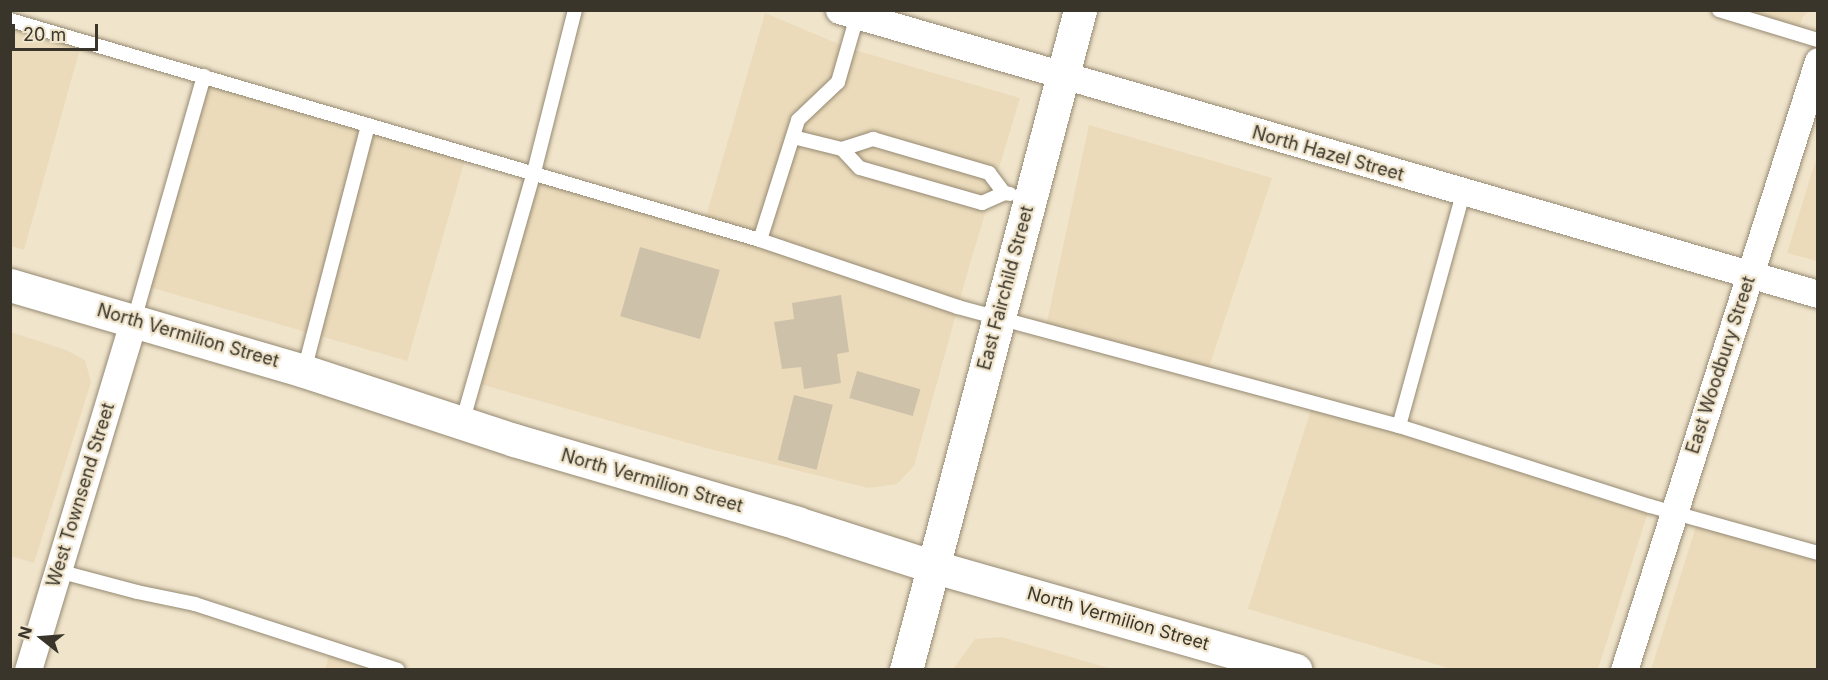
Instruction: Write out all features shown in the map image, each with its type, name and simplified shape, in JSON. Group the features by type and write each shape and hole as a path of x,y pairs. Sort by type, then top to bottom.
{"main road":[{"name":"East Fairchild Street","path":"906,669 931,566 998,318 1017,195 1063,77 1080,10"},
{"name":"North Vermilion Street","path":"10,285 304,371 462,423 1256,664 1295,669"}],"street":[{"name":"North Hazel Street","path":"848,13 1818,294"},
{"name":"East Woodbury Street","path":"1624,669 1818,61"},
{"name":"West Townsend Street","path":"28,669 134,320"}],"lane":[{"path":"462,423 534,172 575,10"},
{"path":"1719,10 1818,40"},
{"path":"760,240 798,120 838,82 848,13"},
{"path":"10,20 760,240 998,318 1399,426 1674,512 1818,553"},
{"path":"134,320 146,286 204,76"},
{"path":"304,371 368,125"},
{"path":"793,137 842,149 873,139 989,173 1017,195"},
{"path":"842,149 860,168 982,203 1017,195"},
{"path":"1399,426 1463,193"},
{"path":"58,571 137,592 195,604 398,669"}],"shaded area":[{"path":"1719,11 1810,11 1803,16 1797,33"},
{"path":"765,13 848,48 1020,98 969,267 914,466 897,484 868,488 702,447 469,381 525,170 704,223"},
{"path":"10,24 82,41 24,250 11,246"},
{"path":"204,76 467,152 407,361 144,286"},
{"path":"1089,125 1272,178 1207,373 1045,331"},
{"path":"1817,156 1817,261 1787,253"},
{"path":"11,332 66,350 85,360 91,382 34,563 11,556"},
{"path":"1313,403 1650,506 1598,669 1452,669 1248,609"},
{"path":"1698,520 1817,554 1817,669 1651,670"},
{"path":"1002,637 1112,669 953,669 975,639"},
{"path":"331,648 398,670 325,670"}],"building":[{"path":"640,247 720,270 700,339 620,316"},
{"path":"841,295 849,352 837,354 841,383 804,389 801,367 782,369 774,322 794,319 792,303"},
{"path":"857,371 920,389 913,416 849,398"},
{"path":"794,395 833,405 817,470 778,460"}]}
